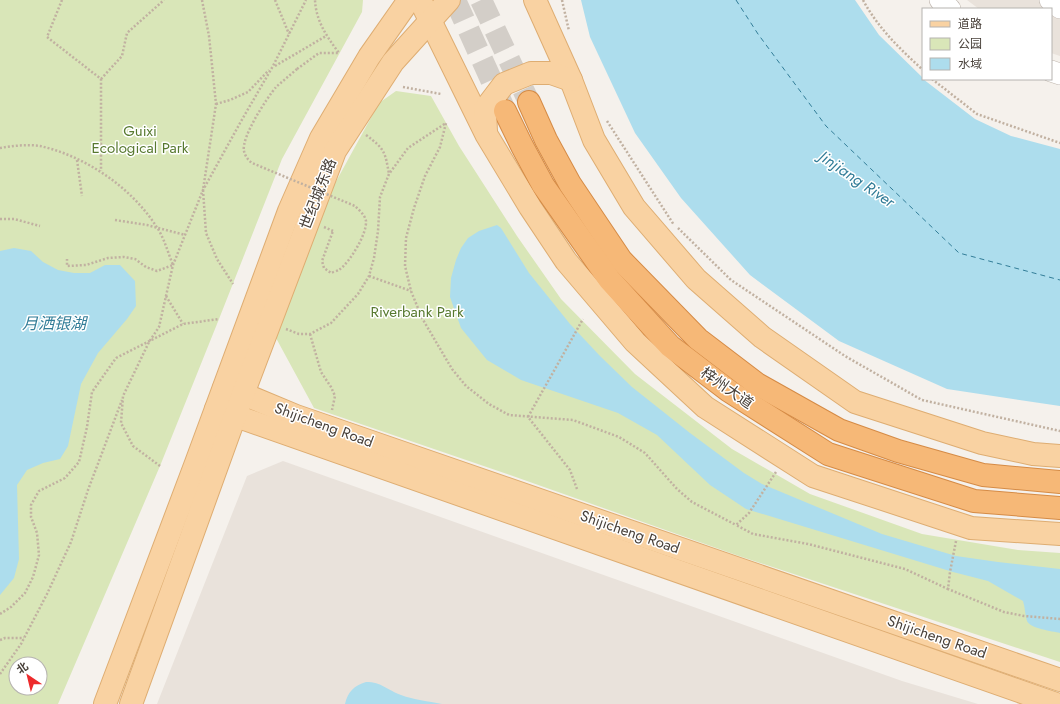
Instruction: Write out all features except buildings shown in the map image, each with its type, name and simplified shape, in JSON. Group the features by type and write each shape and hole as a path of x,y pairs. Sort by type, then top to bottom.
{"highway":[{"name":"梓州大道","path":"529,102 546,140 570,184 621,260 698,339 757,384 839,430 898,451 983,475 1060,482"},
{"name":"梓州大道","path":"505,111 542,185 610,280 670,346 729,391 828,454 974,501 1060,508"}],"main road":[{"name":"世纪城东路","path":"226,412 289,211 321,138 369,57 409,0"},
{"path":"420,0 486,134 530,207 566,261 635,342 705,407 813,476 972,528 1060,534"},
{"name":"世纪城东路","path":"233,391 335,151 393,62 449,0"},
{"path":"535,0 571,80 594,140 634,207 696,279 762,337 855,402 982,444 1033,454 1060,456"},
{"path":"486,134 485,109 504,84 530,73 551,73 571,80"},
{"name":"Shijicheng Road","path":"233,391 296,416 1060,680"},
{"name":"Shijicheng Road","path":"226,412 1056,704"},
{"path":"105,704 226,412"},
{"path":"131,704 226,412"}],"street":[{"path":"940,0 949,8"},
{"path":"1050,0 1060,8"}],"path":[{"path":"62,0 48,37 101,79"},
{"path":"100,172 101,79 122,56 127,33 164,0"},
{"path":"202,0 209,36 216,104 203,190 206,233 216,259 233,284"},
{"path":"275,0 289,34"},
{"path":"0,674 24,638 47,594 71,542 88,490 124,396 149,342 158,327 173,265 203,190 273,66 306,0"},
{"path":"315,0 318,19 326,36 339,53 319,53 297,69 276,88 260,109 246,139 244,150 247,158 252,163 355,206 362,214 366,220 365,230 353,255 339,270 331,273 324,268 322,261 333,231"},
{"path":"562,0 570,33"},
{"path":"863,0 871,15 890,39 922,69"},
{"path":"216,104 248,92 273,66 326,36"},
{"path":"933,80 977,114 1060,143"},
{"path":"403,87 441,94"},
{"path":"604,116 675,225 731,280 845,356 922,400 1060,431"},
{"path":"280,327 299,334 310,334 331,323 358,294 369,276 374,258 378,231 380,197 389,174 408,148 446,123 440,147 425,176 414,208 406,238 405,266 411,291 426,324 452,369 466,386 489,404 509,414 528,417 573,420 619,437 645,453 692,502 753,534 808,544 905,569 948,589 1004,612 1024,616 1060,619"},
{"path":"363,133 380,146 385,153 389,174"},
{"path":"0,148 14,146 39,146 64,154 108,176 144,210 157,227 173,265"},
{"path":"77,160 82,196"},
{"path":"0,219 14,219 40,226"},
{"path":"115,220 157,227 185,235"},
{"path":"67,259 67,266 75,267 108,258 124,257 135,260 157,272 173,265"},
{"path":"369,276 411,291"},
{"path":"166,296 183,324"},
{"path":"0,614 12,607 25,592 33,577 39,555 37,533 31,517 31,505 39,491 64,478 79,462 87,428 92,392 116,358 183,324 220,319"},
{"path":"528,417 583,319"},
{"path":"310,334 321,372 335,396 331,414"},
{"path":"124,396 121,423 133,446 160,466"},
{"path":"528,417 570,470 577,489"},
{"path":"736,525 749,513 777,470"},
{"path":"948,589 957,537"},
{"path":"0,640 5,638 24,638"}],"shaded area":[{"path":"967,0 1060,0 1060,56 1052,53 1052,8 978,8"},
{"path":"283,461 902,681 978,704 157,704 247,476"}],"green space":[{"name":"Guixi Ecological Park","path":"0,0 363,0 362,12 282,159 160,466 58,704 0,704"},
{"name":"Riverbank Park","path":"396,91 431,96 459,146 517,236 561,299 635,374 732,449 810,494 922,534 1018,550 1060,553 1060,662 739,556 314,408 276,338 321,209 379,103"}],"water":[{"name":"Jinjiang River","path":"581,0 855,0 879,35 922,77 922,80 924,80 975,119 1011,136 1060,149 1060,406 947,389 839,341 750,275 681,198 635,133 590,37"},
{"path":"497,225 501,228 529,273 570,324 600,356 632,387 744,473 762,484 882,534 956,556 1060,569 1060,633 1037,628 1029,624 1026,619 1023,601 988,581 953,572 746,509 710,485 657,435 618,413 521,380 487,360 461,328 450,297 451,278 461,248 468,238 479,231"},
{"name":"月洒银湖","path":"14,248 31,251 43,262 58,270 74,273 90,273 105,265 120,265 135,281 136,306 98,353 81,384 68,446 60,459 43,463 27,470 17,485 19,559 14,578 0,595 0,251"},
{"path":"366,682 376,683 406,697 442,704 345,704 350,692 358,685"}],"ferry route":[{"path":"736,0 758,34 826,126 959,253 1060,280"}],"tunnel":[{"path":"455,0 504,108"},
{"path":"481,0 529,102"}]}
